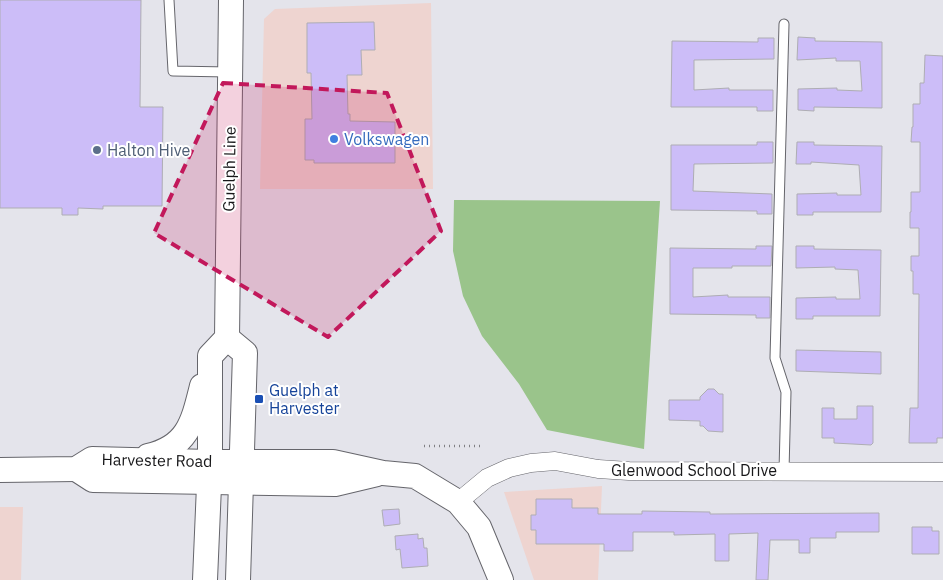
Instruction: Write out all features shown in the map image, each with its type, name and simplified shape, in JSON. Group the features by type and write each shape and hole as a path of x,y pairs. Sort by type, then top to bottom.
{"main road":[{"name":"Guelph Line","path":"227,338 231,0"},
{"path":"131,460 160,454 174,446 186,435 193,420 210,356 227,338 245,353 238,580"},
{"path":"205,580 210,471 210,356"},
{"name":"Harvester Road","path":"0,470 76,469 92,459 131,460 210,471 241,472 334,462 383,473 415,476 458,502 479,527 501,580"},
{"name":"Harvester Road","path":"76,469 94,480 210,471"}],"street":[{"name":"Glenwood School Drive","path":"458,502 487,478 509,468 531,463 555,461 598,469 629,472 943,472"}],"lane":[{"path":"169,0 173,71 229,72"},
{"path":"784,24 775,358 786,392 784,471"}],"path":[{"path":"424,446 483,446"}],"highlighted area":[{"path":"223,83 387,93 441,231 328,337 154,233"}],"shaded area":[{"path":"431,3 433,189 260,189 264,19 275,9"},
{"path":"602,486 598,580 534,580 504,492"},
{"path":"0,507 23,507 21,580 0,580"}],"green space":[{"path":"454,200 660,201 644,449 547,430 519,384 482,336 463,296 453,251"}],"building":[{"path":"0,0 141,0 140,107 163,107 162,206 103,206 103,209 78,208 78,215 62,215 62,208 0,208"},
{"path":"374,22 375,50 361,50 362,75 347,75 348,114 350,114 350,121 395,122 395,163 314,163 314,160 305,160 305,119 312,119 311,73 307,73 307,23"},
{"path":"798,37 815,38 815,41 882,42 882,108 814,107 814,111 798,110 798,89 837,88 837,90 862,91 860,61 836,61 836,58 797,60"},
{"path":"758,38 774,38 774,59 694,60 694,90 729,88 729,90 773,90 773,111 757,111 757,107 671,107 672,41 758,42"},
{"path":"925,55 943,56 943,438 937,438 937,443 909,443 910,408 918,408 919,294 913,294 911,256 919,256 919,228 910,228 910,212 911,192 920,192 920,142 911,142 913,104 920,104 920,83 924,83"},
{"path":"757,142 773,142 773,163 694,164 693,191 772,194 772,214 757,214 757,211 671,210 671,145 757,145"},
{"path":"797,142 814,142 814,145 882,146 881,212 813,212 813,215 797,215 797,194 837,193 837,195 861,195 859,165 811,162 811,164 796,164"},
{"path":"756,246 772,246 771,266 693,268 693,297 728,295 728,297 770,297 770,318 756,318 756,315 670,314 670,248 756,249"},
{"path":"796,246 814,246 814,249 881,250 880,316 813,316 813,319 796,319 796,298 836,297 836,299 860,299 858,270 835,269 835,267 796,268"},
{"path":"796,350 881,352 881,374 796,371"},
{"path":"708,389 714,389 719,394 723,394 723,432 708,431 703,426 700,426 700,421 669,420 669,400 700,400 700,397"},
{"path":"857,406 873,406 873,443 871,445 834,443 834,438 822,438 822,408 834,408 834,419 857,419"},
{"path":"536,499 572,499 572,508 598,508 598,514 642,514 642,511 710,512 710,514 879,513 879,532 836,532 836,538 810,538 810,553 799,553 799,540 770,540 768,580 756,580 758,533 729,534 729,561 715,561 715,534 674,535 674,532 633,532 633,551 604,551 604,544 536,544 536,530 531,530 531,515 536,515"},
{"path":"399,509 400,524 384,526 382,510"},
{"path":"912,527 932,527 932,531 939,531 939,554 912,554"},
{"path":"418,534 418,539 423,538 424,548 427,548 428,566 402,568 400,549 396,550 395,536"}],"place":[{"name":"Volkswagen","path":"334,139"},
{"name":"Halton Hive","path":"97,150"},
{"name":"Guelph at Harvester","path":"259,399"}]}
